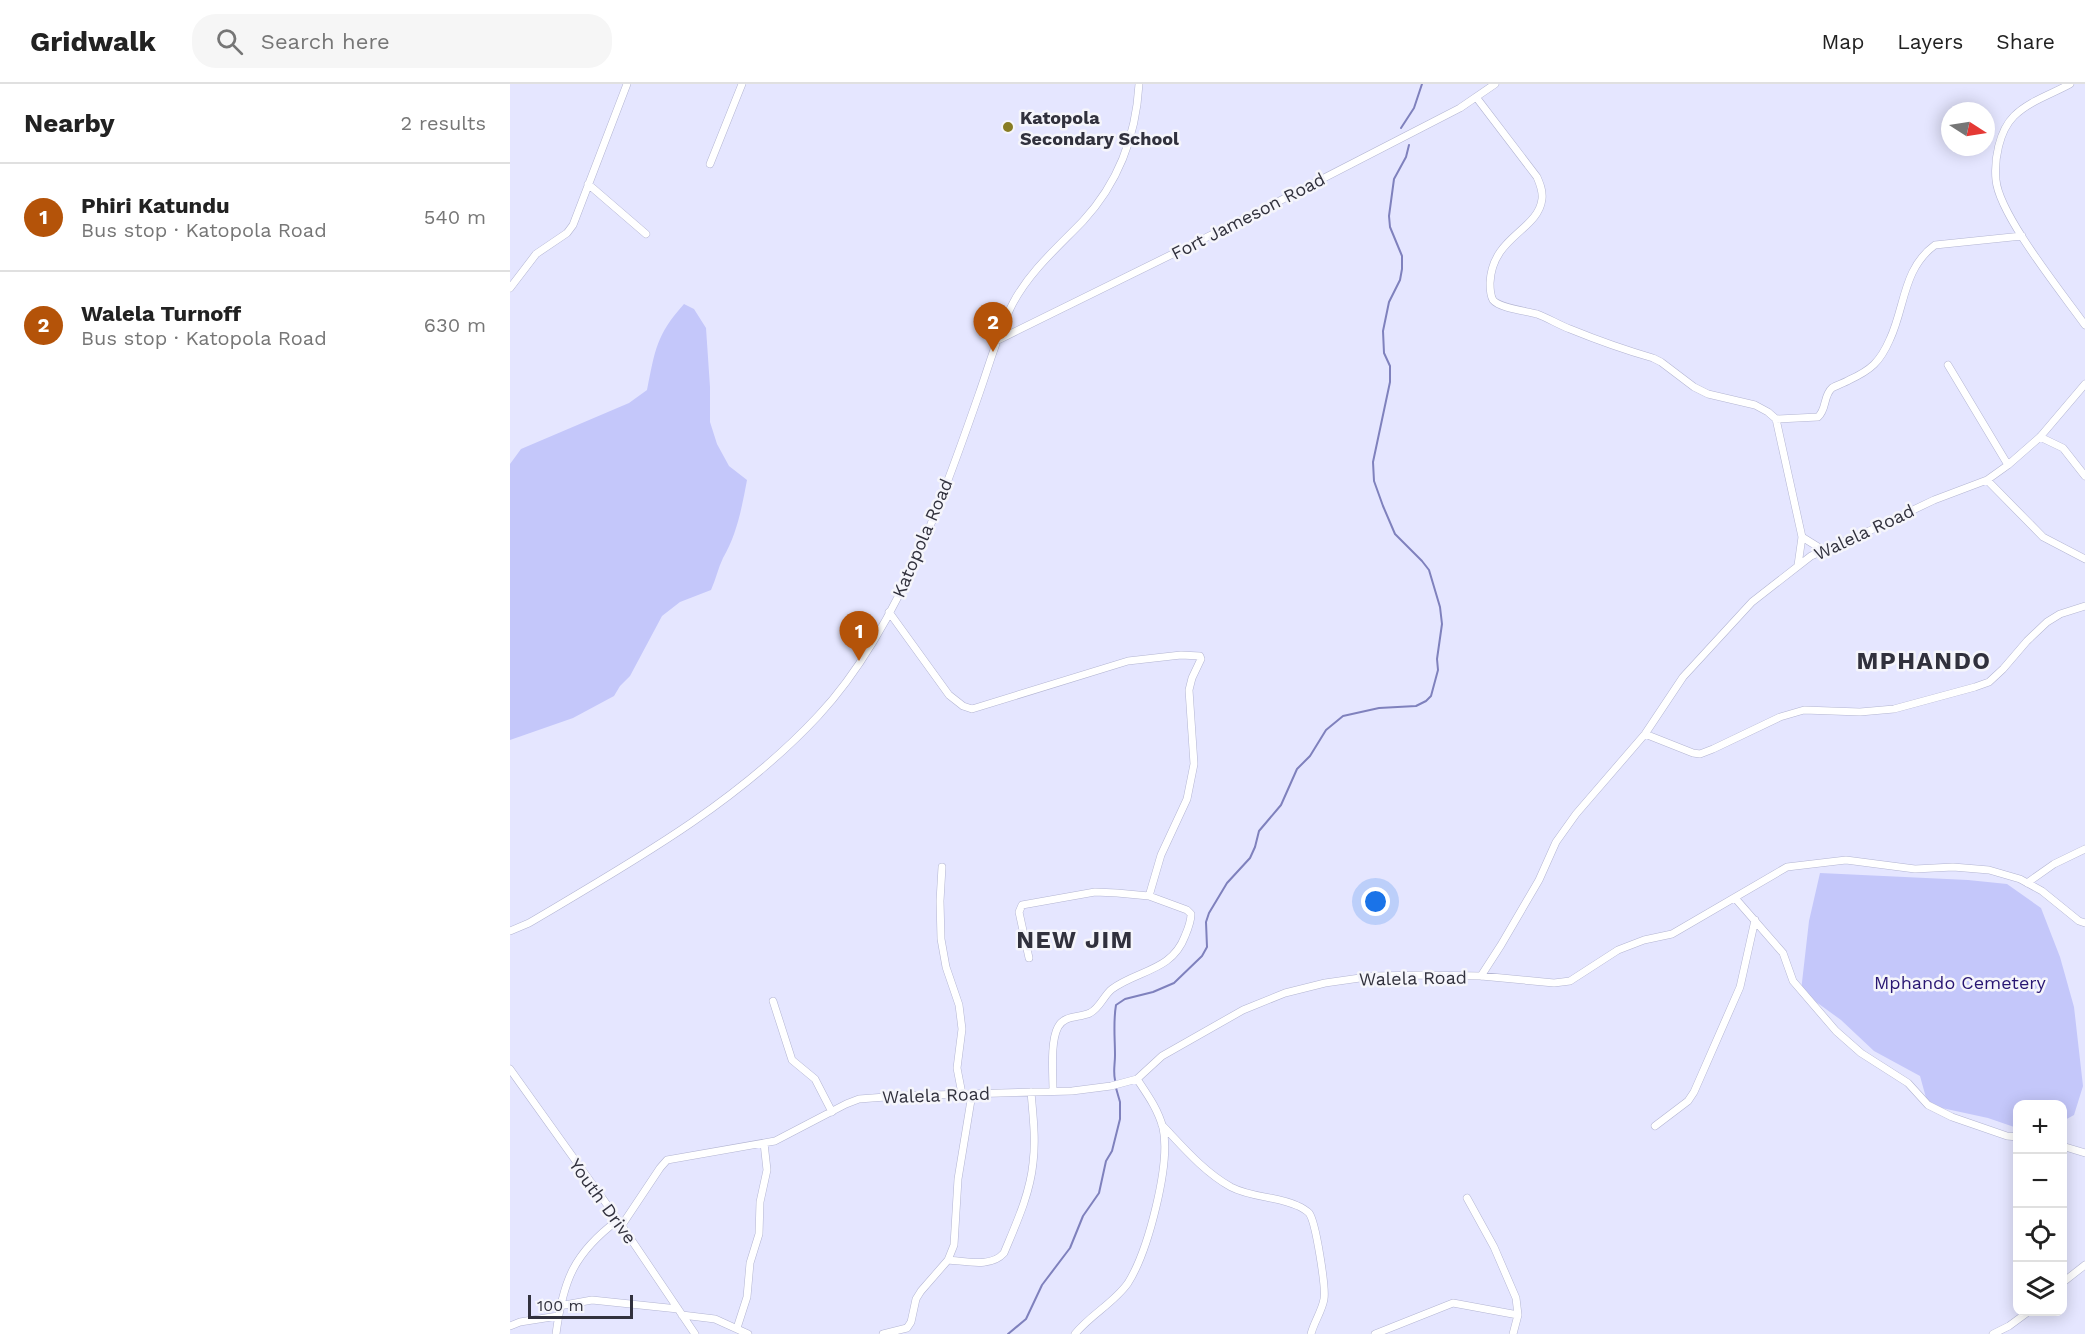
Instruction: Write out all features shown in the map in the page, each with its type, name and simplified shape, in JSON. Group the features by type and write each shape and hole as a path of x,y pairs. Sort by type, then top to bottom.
{"street":[{"path":"510,288 536,254 567,233 573,225 627,84"},
{"path":"710,164 742,84"},
{"name":"Katopola Road","path":"510,932 529,923 685,829 746,783 818,715 845,682 889,612 924,540 968,426 1003,321 1018,294 1046,258 1085,219 1114,180 1137,108 1139,84"},
{"name":"Fort Jameson Road","path":"996,341 1260,211 1460,108 1495,84"},
{"path":"2070,84 2034,102 2015,115 2004,128 1997,160 1996,182 2022,236 2085,325"},
{"path":"1476,97 1537,177 1542,191 1539,209 1526,226 1499,252 1494,262 1490,293 1494,301 1500,306 1540,315 1594,339 1653,358 1662,362 1694,387 1708,394 1755,405 1768,412 1776,419 1802,537 1798,565"},
{"path":"588,184 646,234"},
{"path":"1776,419 1818,417 1823,412 1828,393 1833,388 1872,369 1891,339 1907,284 1920,259 1935,245 2022,236"},
{"path":"1948,365 2008,465"},
{"name":"Walela Road","path":"556,1334 564,1287 584,1250 600,1234 620,1223 667,1160 785,1138 859,1099 1053,1092 1111,1086 1137,1079 1162,1056 1243,1010 1285,993 1325,983 1374,976 1481,976 1502,945 1539,880 1556,842 1575,814 1645,734 1683,677 1752,602 1798,565 1823,550 1942,496 1987,480 2008,465 2040,436 2085,384"},
{"path":"2040,436 2063,448 2085,476"},
{"path":"1987,480 2043,537 2085,559"},
{"path":"1802,537 1823,550"},
{"path":"1645,734 1700,754 1780,717 1804,710 1860,712 1894,709 1975,687 1989,682 2047,622 2060,614 2085,606"},
{"path":"889,612 950,695 963,706 972,709 1128,661 1188,655 1200,656 1201,659 1189,690 1194,764 1187,799 1161,855 1149,896"},
{"path":"2027,883 2054,864 2085,849"},
{"path":"1481,976 1554,983 1570,981 1618,950 1644,940 1672,934 1787,867 1846,860 1915,869 1975,868 1989,870 2027,883 2042,891 2079,921 2085,923"},
{"path":"942,867 941,939 946,967 959,1005 962,1029 957,1068 962,1094"},
{"path":"1029,958 1019,912 1022,905 1095,892 1149,896 1187,910 1191,914 1181,946 1169,960 1113,988 1090,1013 1062,1020 1056,1032 1053,1092"},
{"path":"1736,898 1783,952 1793,981 1836,1031 1861,1053 1908,1083 1928,1105 1952,1118 2013,1136"},
{"path":"1655,1126 1688,1101 1694,1092 1740,987 1755,920"},
{"path":"773,1000 792,1060 815,1079 832,1112"},
{"name":"Youth Drive","path":"510,1069 620,1223 695,1334"},
{"path":"1075,1334 1127,1284 1137,1265 1162,1180 1165,1158 1162,1125 1153,1102 1137,1079"},
{"path":"948,1260 989,1262 999,1259 1004,1253 1022,1207 1033,1165 1031,1092"},
{"path":"883,1334 907,1328 911,1322 916,1299 948,1260 954,1245 957,1179 972,1094"},
{"path":"1162,1125 1193,1157 1229,1186 1241,1192 1276,1198 1298,1206 1309,1213 1317,1239 1324,1297 1311,1334"},
{"path":"737,1328 747,1297 750,1263 759,1234 760,1202 767,1170 764,1143"},
{"path":"2067,1148 2085,1153"},
{"path":"1467,1198 1494,1247 1516,1298 1518,1315 1514,1334"},
{"path":"2067,1279 2085,1264"},
{"path":"559,1306 592,1300 680,1312 715,1319 748,1334"},
{"path":"1376,1334 1453,1303 1518,1315"},
{"path":"510,1326 520,1322 558,1316"},
{"path":"1993,1334 2022,1316"}],"green space":[{"path":"684,304 694,309 706,328 710,422 717,444 729,466 747,480 732,539 711,590 680,602 662,616 630,676 614,696 573,718 510,740 510,464 521,449 629,403 647,390 658,344 668,325"},
{"name":"Mphando Cemetery","path":"1820,873 2007,884 2041,908 2060,957 2074,1007 2083,1086 2074,1115 2067,1119 2067,1100 2013,1100 2013,1127 1988,1118 1928,1105 1920,1076 1874,1051 1841,1020 1801,991 1809,921"}],"waterway":[{"path":"1401,128 1414,108 1422,84"},
{"path":"1115,1080 1116,1005 1125,999 1153,992 1174,983 1202,956 1207,947 1206,922 1209,913 1227,883 1250,858 1259,831 1281,805 1297,769 1310,756 1326,730 1343,716 1379,708 1416,706 1431,696 1438,670 1437,659 1442,624 1440,607 1429,570 1395,534 1374,481 1373,462 1390,382 1390,366 1384,353 1383,331 1389,302 1400,280 1402,269 1402,256 1390,227 1389,216 1394,179 1406,157 1409,145"},
{"path":"1008,1334 1026,1319 1042,1285 1070,1248 1083,1216 1099,1193 1106,1161 1112,1151 1120,1119 1120,1102 1116,1088"}],"place":[{"name":"Katopola Secondary School","path":"1008,127"},
{"name":"Walela Turnoff","path":"993,352"},
{"name":"Phiri Katundu","path":"859,661"}],"district":[{"name":"MPHANDO","path":"1924,661"},
{"name":"NEW JIM","path":"1075,940"}]}
